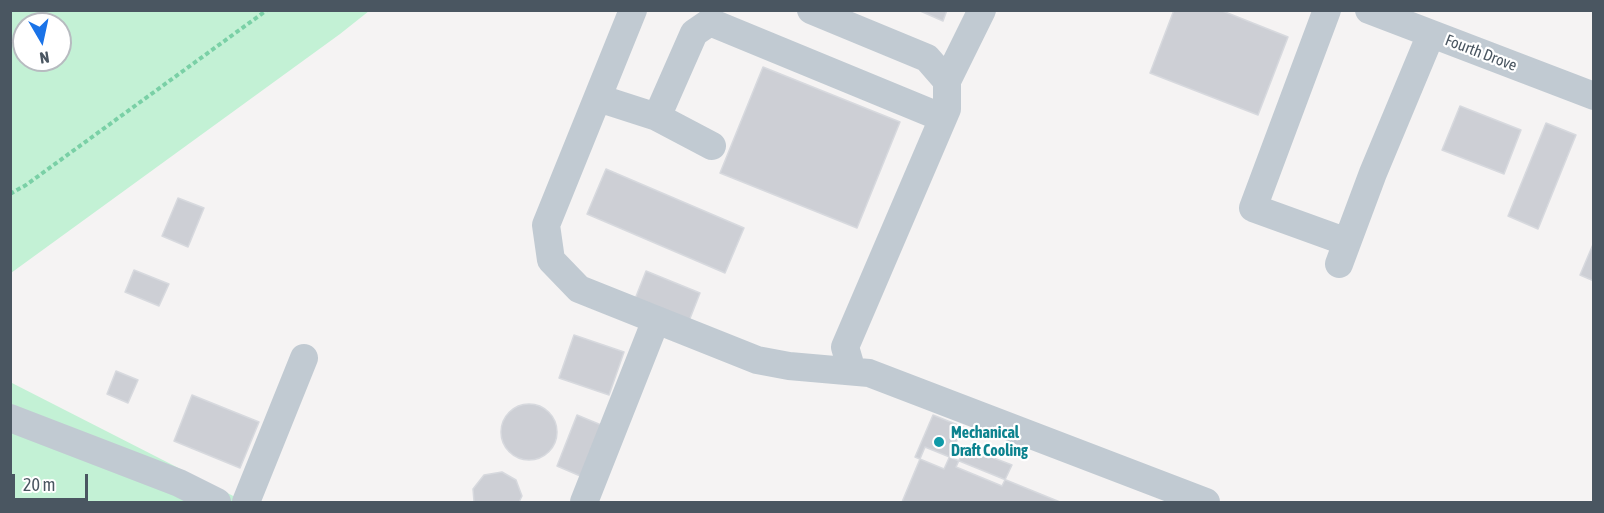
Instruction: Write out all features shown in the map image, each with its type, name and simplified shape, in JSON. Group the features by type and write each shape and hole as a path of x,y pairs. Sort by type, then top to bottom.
{"lane":[{"path":"633,10 546,225 552,260 579,289 757,360 869,373 1206,502"},
{"path":"811,10 927,58 946,81"},
{"path":"852,372 845,347 947,109 946,81 982,10"},
{"path":"1327,10 1253,208 1343,253 1373,173 1431,34"},
{"name":"Fourth Drove","path":"1369,10 1593,96"},
{"path":"657,117 694,33 710,22 943,118"},
{"path":"598,98 657,117 712,146"},
{"path":"585,502 656,320"},
{"path":"246,502 304,358"},
{"path":"10,418 179,483 217,502"}],"path":[{"path":"10,194 26,185 267,10"}],"green space":[{"path":"11,10 369,10 340,34 11,273"},
{"path":"10,382 157,457 245,502 11,502"}],"building":[{"path":"918,10 947,10 943,21"},
{"path":"1174,10 1220,10 1288,37 1258,115 1150,73"},
{"path":"763,67 900,122 857,228 720,173"},
{"path":"1460,106 1521,130 1504,174 1442,150"},
{"path":"1546,123 1576,135 1538,229 1508,216"},
{"path":"606,169 744,228 725,273 587,214"},
{"path":"178,198 204,208 188,247 162,236"},
{"path":"1594,242 1594,281 1580,275"},
{"path":"134,270 169,284 159,306 125,292"},
{"path":"646,271 700,293 689,321 635,299"},
{"path":"574,335 624,352 609,395 559,378"},
{"path":"116,371 138,380 128,403 107,394"},
{"path":"192,395 259,422 240,468 174,441"},
{"path":"523,404 535,404 549,412 557,426 555,443 549,452 535,460 523,460 506,448 501,438 501,426 513,409"},
{"path":"577,415 606,427 585,478 557,466"},
{"name":"Mechanical Draft Cooling","path":"933,415 963,427 944,469 915,457"},
{"path":"925,447 1060,502 902,502"},
{"name":"Mechanical Draft Cooling","path":"965,447 1012,465 1002,486 956,467"},
{"path":"502,472 516,480 522,496 519,502 474,502 473,489 484,475"}],"place":[{"name":"Mechanical Draft Cooling","path":"939,442"}]}
